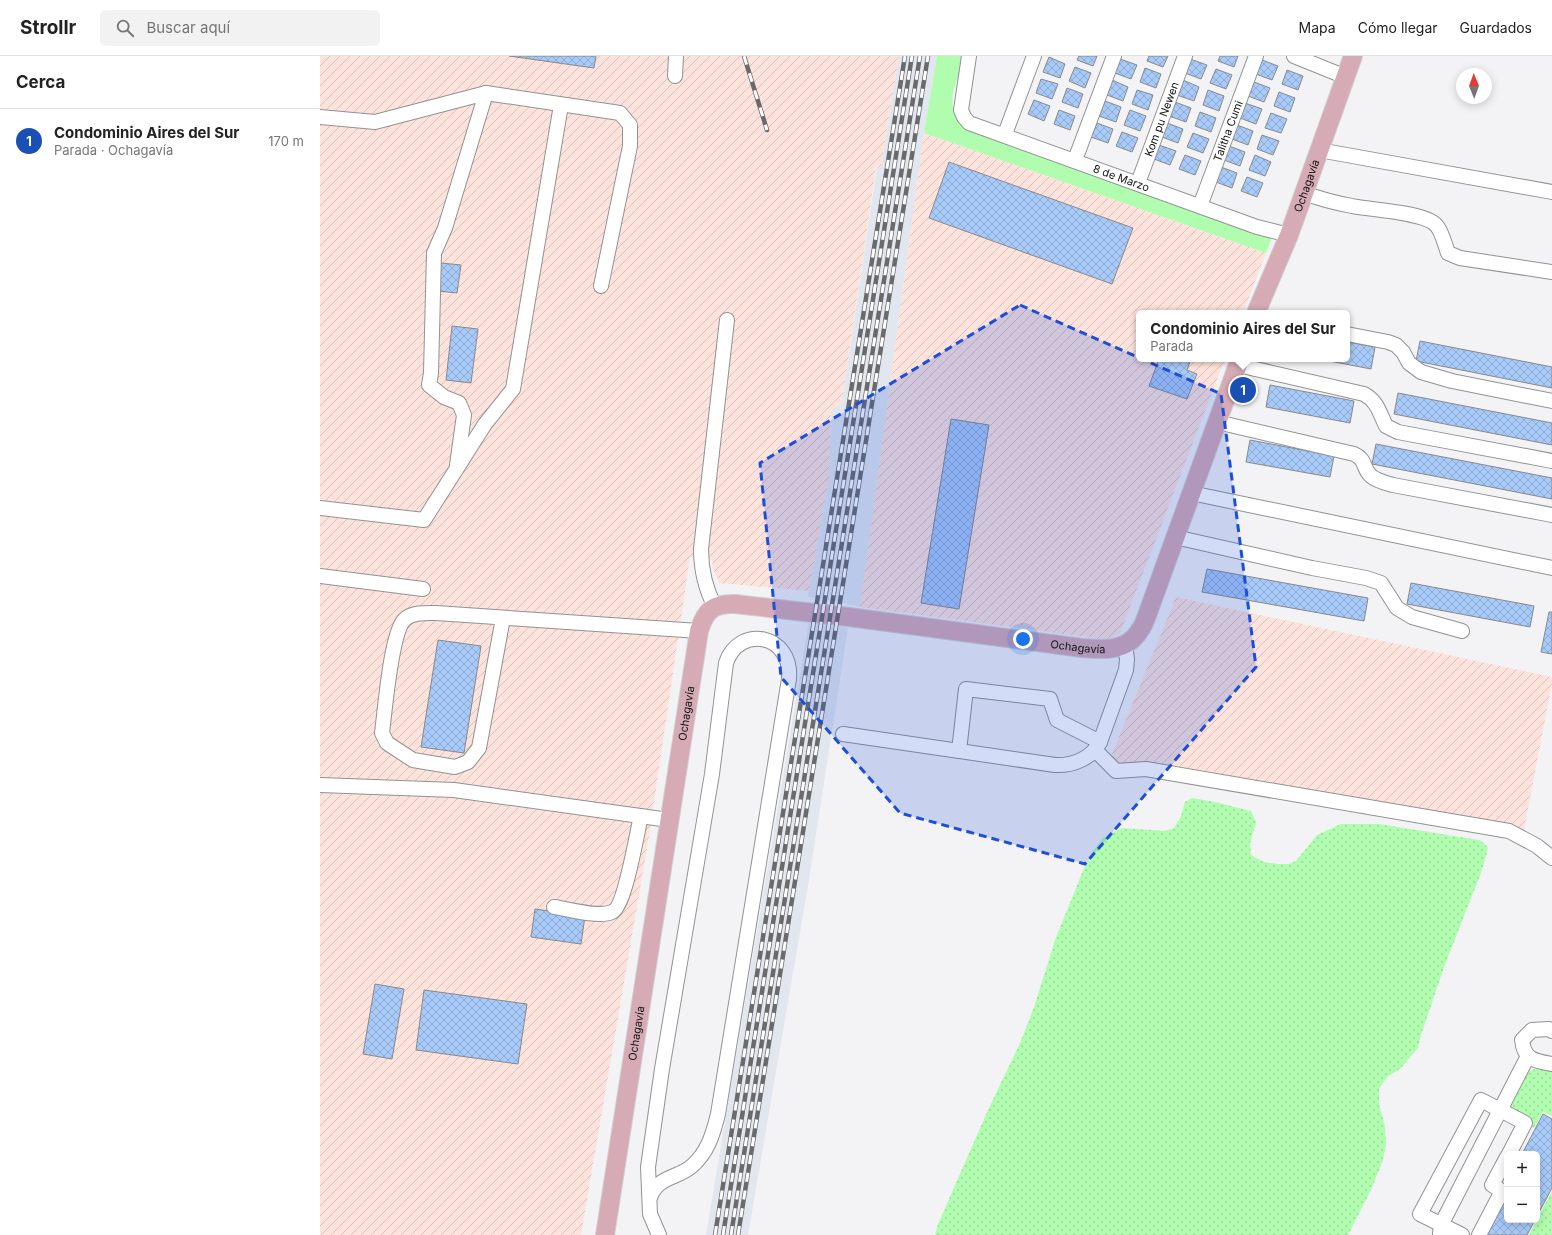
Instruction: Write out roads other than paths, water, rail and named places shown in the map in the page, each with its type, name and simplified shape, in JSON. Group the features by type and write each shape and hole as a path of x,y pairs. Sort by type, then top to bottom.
{"main road":[{"path":"1257,310 1340,75 1340,56"},
{"name":"Ochagavía","path":"1283,234 1304,193 1319,150 1340,75 1353,56"},
{"name":"Ochagavía","path":"605,1235 699,631 703,618 715,607 728,603 794,610 1100,650 1117,648 1137,635 1141,629 1239,362"}],"street":[{"path":"676,56 676,76"},
{"name":"8 de Marzo","path":"969,56 961,110 969,123 1005,134 1200,206 1283,234"},
{"path":"1005,134 1034,56"},
{"path":"1075,160 1114,56"},
{"name":"Kom pu Newen","path":"1138,183 1184,56"},
{"name":"Talitha Cumi","path":"1200,206 1256,56"},
{"path":"1294,56 1340,75"},
{"path":"456,472 464,415 459,403 444,397 429,385 431,373 434,253 445,228 486,93"},
{"path":"320,117 375,122 486,93 620,113 630,125 630,146 601,286"},
{"path":"320,508 424,520 456,472 485,424 513,389 561,105"},
{"path":"1319,150 1552,192"},
{"path":"1304,193 1351,206 1415,216 1430,220 1437,226 1448,253 1460,258 1552,272"},
{"path":"715,607 703,577 701,550 728,320"},
{"path":"1350,335 1396,345 1403,352 1408,363 1421,372 1452,381 1552,401"},
{"path":"1239,362 1364,394 1372,399 1386,426 1398,432 1552,461"},
{"path":"1217,422 1354,454 1364,461 1366,470 1372,477 1393,485 1552,515"},
{"path":"1191,493 1552,568"},
{"path":"1175,537 1312,568 1366,578 1381,583 1397,608 1412,617 1462,631"},
{"path":"320,578 423,588"},
{"path":"503,618 479,748 468,762 455,767 413,760 387,744 382,733 395,638 404,620 417,613 503,618 699,631"},
{"path":"650,1198 655,1187 692,1166 705,1152 711,1139 718,1114 790,671 785,655 776,644 768,641 754,639 741,644 731,652 726,663 712,774 662,1069 650,1156 648,1179 650,1198 649,1206 652,1222 659,1235"},
{"path":"843,734 1061,765 1080,761 1098,746 1126,670 1127,659 1125,644"},
{"path":"959,751 966,689 1050,699 1057,720 1098,746 1116,771 1146,769 1509,832 1537,846 1552,858"},
{"path":"320,785 454,790 669,820"},
{"path":"554,907 602,914 613,912 618,907 624,893 641,816"},
{"path":"1552,1031 1549,1029 1532,1030 1522,1040 1523,1050 1528,1056 1532,1059 1552,1064"},
{"path":"1440,1230 1528,1056"},
{"path":"1462,1235 1440,1230 1420,1214 1481,1100 1525,1123 1511,1151"},
{"path":"1478,1235 1502,1191 1492,1185 1504,1163"}],"railway":[{"path":"744,56 767,130"},
{"path":"715,1235 905,56"},
{"path":"723,1235 912,56"},
{"path":"731,1235 920,56"},
{"path":"738,1235 928,56"}],"place":[{"name":"Condominio Aires del Sur","path":"1243,390"}]}
